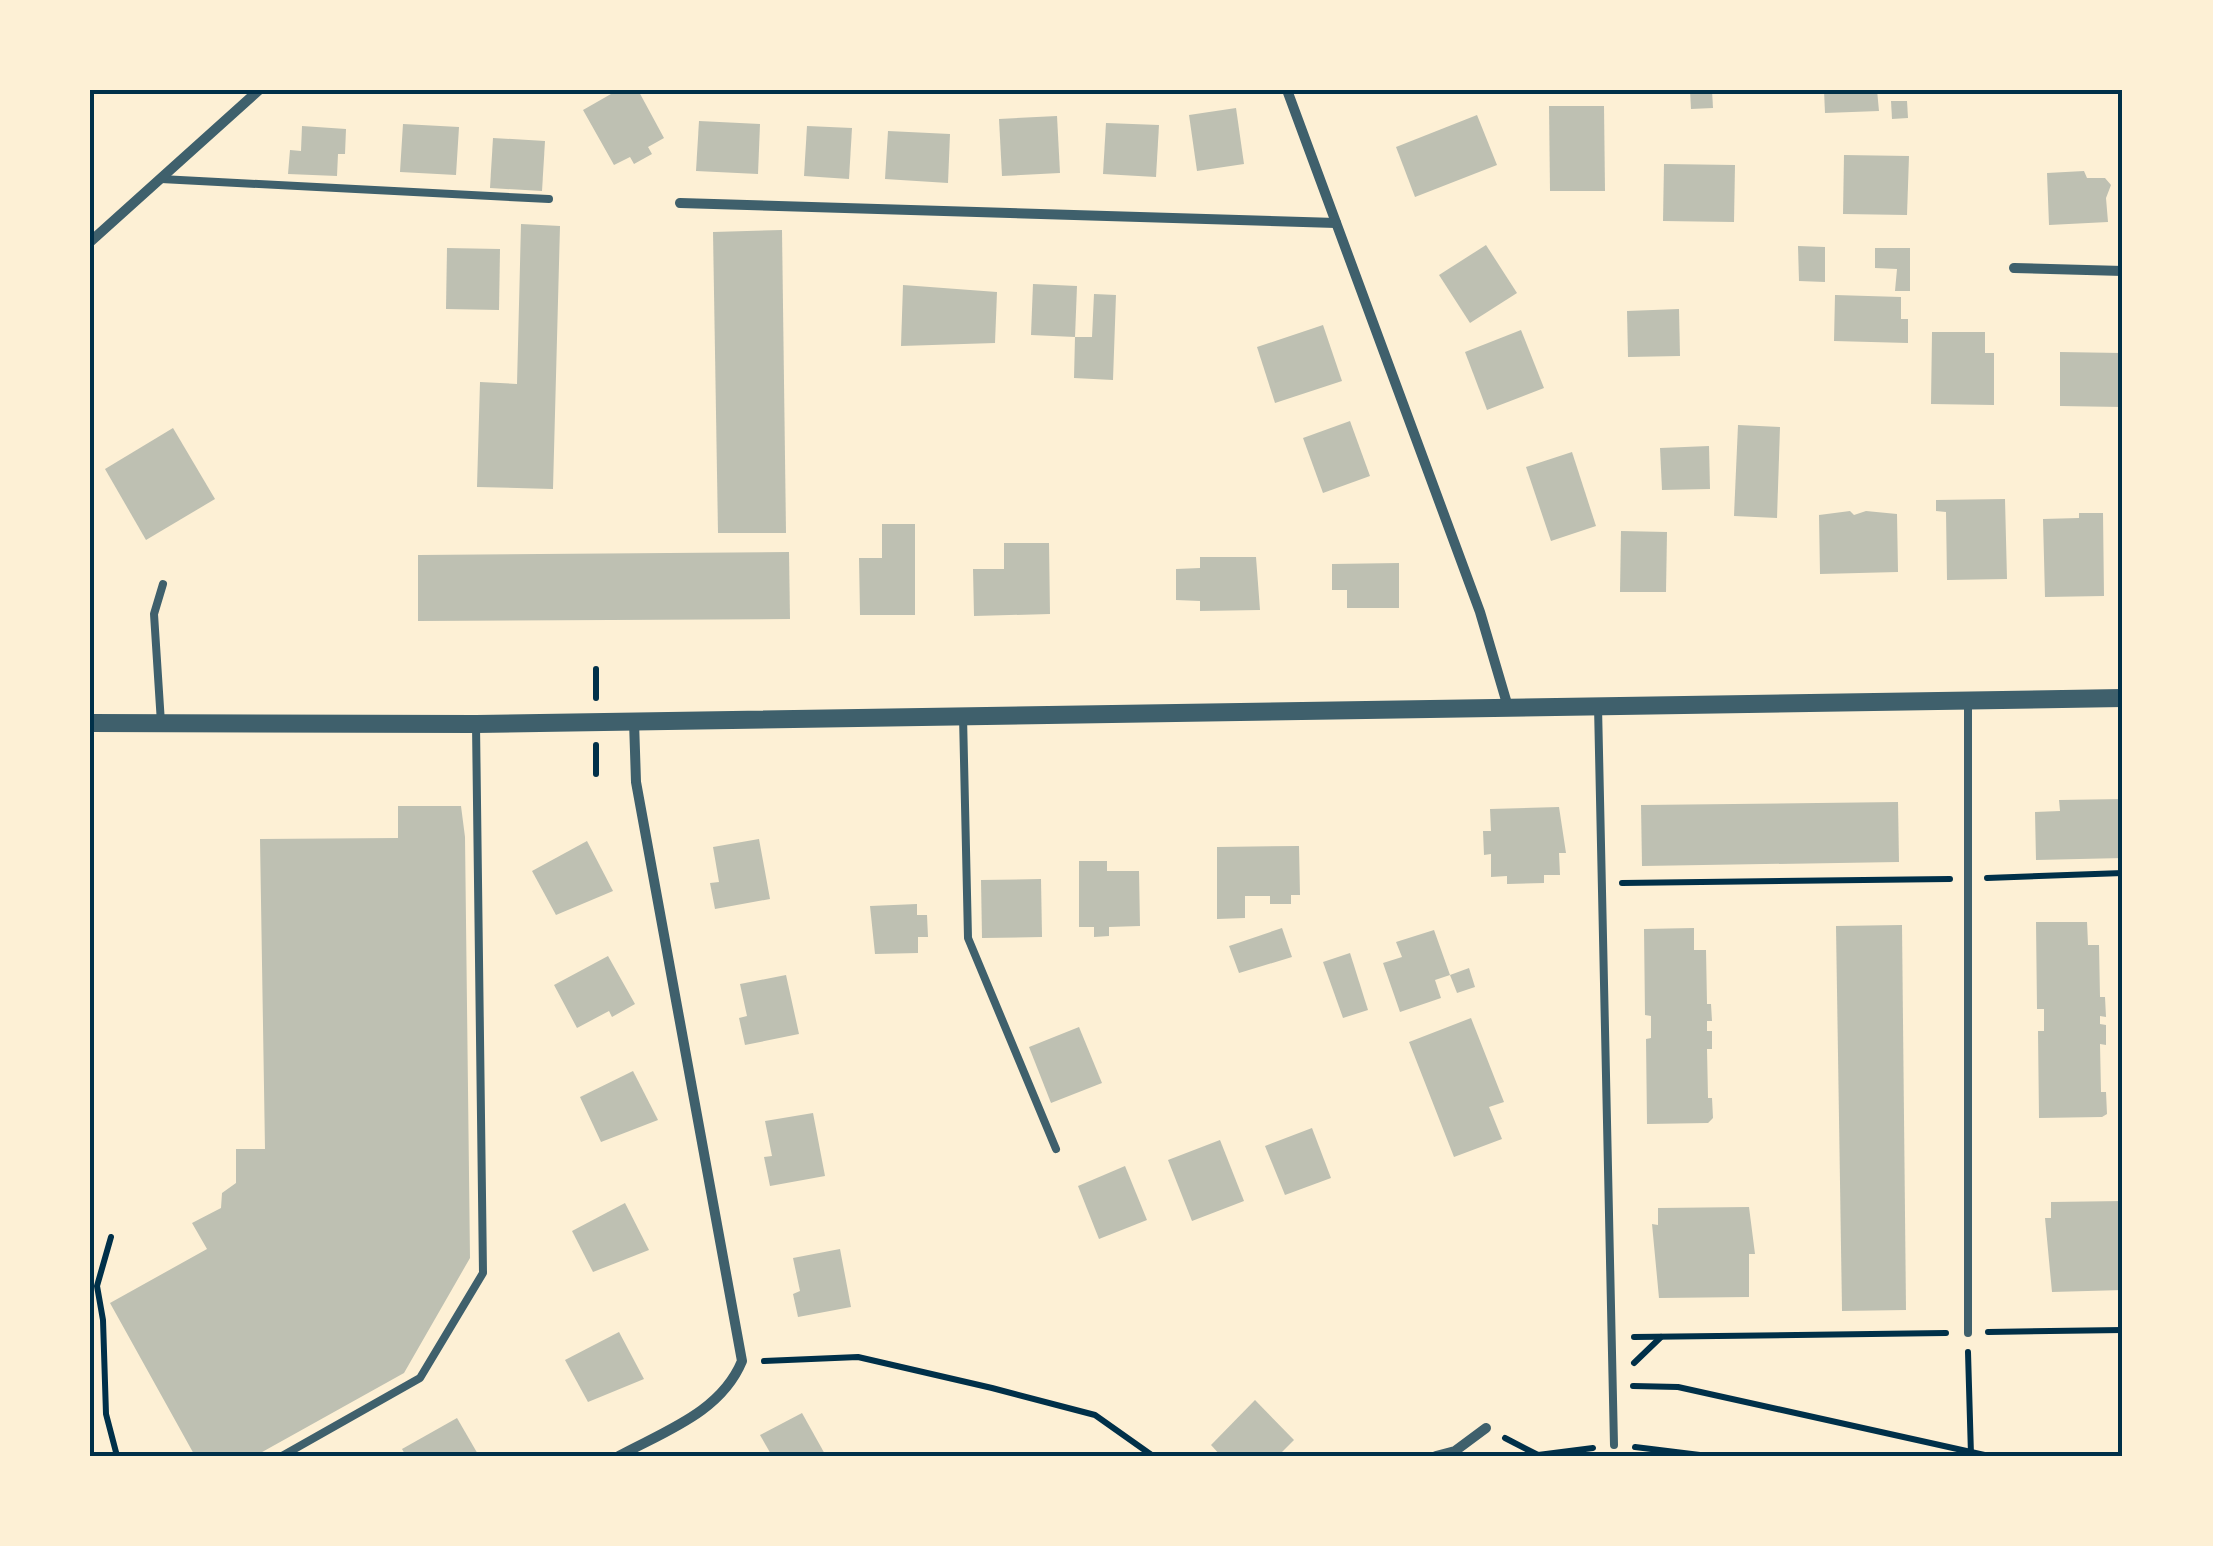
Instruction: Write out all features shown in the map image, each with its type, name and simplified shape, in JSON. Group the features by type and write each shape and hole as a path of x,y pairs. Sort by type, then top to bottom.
{"street":[{"path":"90,242 259,90"},
{"path":"1287,90 1480,612 1508,707"},
{"path":"680,203 1336,223"},
{"path":"2014,268 2123,270"},
{"path":"90,723 476,724 2123,698"},
{"path":"620,1456 706,1408 732,1386 742,1362 636,782 634,720"},
{"path":"1436,1456 1455,1451 1486,1428"}],"lane":[{"path":"161,179 548,199"},
{"path":"161,723 154,614 163,584"},
{"path":"1968,700 1968,1333"},
{"path":"1598,706 1614,1445"},
{"path":"963,716 968,938 1056,1150"},
{"path":"282,1456 420,1378 483,1273 476,724"}],"path":[{"path":"1601,883 2123,873"},
{"path":"112,1237 97,1286 103,1320 106,1414 116,1456"},
{"path":"1612,1337 2123,1330"},
{"path":"1968,1333 1971,1455"},
{"path":"742,1362 858,1357 1095,1415 1153,1456"},
{"path":"1611,1385 1678,1387 1971,1455 1990,1456"}],"building":[{"path":"618,90 638,90 664,138 648,147 652,154 634,164 630,157 614,165 583,110"},
{"path":"1690,90 1712,90 1713,108 1691,109"},
{"path":"1824,90 1877,90 1879,111 1825,113"},
{"path":"1891,101 1907,101 1908,118 1892,119"},
{"path":"1549,106 1604,106 1605,191 1550,191"},
{"path":"1236,108 1244,164 1197,171 1189,115"},
{"path":"1477,115 1497,165 1415,197 1396,147"},
{"path":"1057,116 1060,173 1002,176 999,119"},
{"path":"699,121 760,124 758,174 696,171"},
{"path":"1106,123 1159,125 1156,177 1103,174"},
{"path":"403,124 459,127 456,175 400,172"},
{"path":"302,126 346,129 345,154 338,154 337,176 288,174 290,150 301,151"},
{"path":"807,126 852,128 849,179 804,176"},
{"path":"888,131 950,134 948,183 885,179"},
{"path":"493,138 545,141 542,191 490,188"},
{"path":"1844,155 1909,156 1907,215 1843,214"},
{"path":"1664,164 1735,165 1734,222 1663,221"},
{"path":"2084,171 2087,178 2105,178 2111,185 2106,198 2108,222 2049,225 2047,173"},
{"path":"521,224 560,226 553,489 477,487 480,382 517,384"},
{"path":"782,230 786,533 718,533 713,232"},
{"path":"1486,245 1517,293 1470,323 1439,275"},
{"path":"1798,246 1825,247 1825,282 1799,281"},
{"path":"447,248 500,249 499,310 446,309"},
{"path":"1875,248 1910,248 1910,291 1895,291 1897,269 1875,268"},
{"path":"1033,284 1077,286 1075,337 1031,335"},
{"path":"903,285 997,292 995,343 901,346"},
{"path":"1094,294 1116,295 1113,380 1074,378 1075,337 1092,337"},
{"path":"1835,295 1901,297 1901,319 1908,319 1908,343 1834,341"},
{"path":"1679,309 1680,356 1628,357 1627,311"},
{"path":"1323,325 1342,381 1275,403 1257,347"},
{"path":"1521,330 1544,388 1487,410 1465,352"},
{"path":"1932,332 1985,332 1985,353 1994,353 1994,405 1931,404"},
{"path":"2060,352 2121,353 2121,407 2060,406"},
{"path":"1350,421 1370,476 1323,493 1303,438"},
{"path":"1738,425 1780,427 1777,518 1734,516"},
{"path":"173,428 215,499 146,540 105,469"},
{"path":"1709,446 1710,489 1662,490 1660,448"},
{"path":"1572,452 1596,526 1551,541 1526,467"},
{"path":"2005,499 2007,579 1947,580 1946,512 1936,511 1936,500"},
{"path":"1850,511 1854,515 1866,511 1897,514 1898,572 1820,574 1819,515"},
{"path":"2079,513 2103,513 2104,596 2045,597 2043,519 2079,518"},
{"path":"882,524 915,524 915,615 860,615 859,558 882,558"},
{"path":"1621,531 1667,532 1666,592 1620,592"},
{"path":"1004,543 1049,543 1050,614 974,616 973,569 1004,569"},
{"path":"789,552 790,619 418,621 418,555"},
{"path":"1200,557 1256,557 1260,610 1200,611 1200,601 1176,600 1176,569 1200,568"},
{"path":"1399,563 1399,608 1347,608 1347,590 1332,590 1332,564"},
{"path":"2123,799 2123,858 2036,860 2035,812 2060,811 2059,800"},
{"path":"1898,802 1899,862 1642,866 1641,805"},
{"path":"398,806 461,806 465,837 470,1258 404,1373 255,1456 195,1456 110,1303 207,1249 192,1223 221,1208 222,1193 236,1183 236,1149 265,1149 260,839 398,838"},
{"path":"1559,807 1566,853 1559,853 1560,875 1544,875 1544,883 1507,884 1507,876 1491,877 1491,854 1484,855 1483,831 1491,831 1490,809"},
{"path":"759,839 770,899 715,909 710,883 719,882 713,847"},
{"path":"587,841 613,891 556,915 532,871"},
{"path":"1299,846 1300,895 1291,895 1291,904 1270,904 1270,896 1245,896 1245,918 1217,919 1217,847"},
{"path":"1079,861 1107,861 1107,871 1139,871 1140,926 1109,927 1109,936 1094,937 1094,927 1079,927"},
{"path":"1041,879 1042,937 982,938 981,880"},
{"path":"917,904 917,915 927,915 928,937 918,937 918,953 875,954 870,906"},
{"path":"2036,922 2087,922 2088,945 2099,945 2100,997 2105,997 2106,1017 2100,1016 2100,1024 2106,1025 2106,1045 2100,1044 2101,1092 2106,1092 2107,1114 2102,1117 2039,1118 2038,1031 2044,1031 2044,1009 2037,1009"},
{"path":"1902,925 1906,1310 1842,1311 1836,926"},
{"path":"1282,928 1292,957 1239,973 1229,946"},
{"path":"1694,928 1694,950 1706,950 1707,1004 1711,1004 1712,1021 1707,1021 1707,1031 1712,1031 1712,1049 1707,1049 1708,1098 1712,1098 1713,1118 1708,1123 1647,1124 1646,1039 1651,1038 1651,1016 1645,1015 1644,929"},
{"path":"1434,930 1450,975 1435,980 1441,998 1400,1012 1383,963 1402,957 1396,942"},
{"path":"1350,953 1368,1010 1343,1018 1323,962"},
{"path":"608,956 635,1004 612,1017 609,1011 577,1028 554,985"},
{"path":"1469,968 1475,987 1457,993 1450,975"},
{"path":"786,975 799,1034 745,1045 739,1018 747,1016 740,984"},
{"path":"1471,1018 1504,1102 1489,1107 1502,1139 1454,1157 1409,1042"},
{"path":"1079,1027 1102,1083 1051,1103 1029,1047"},
{"path":"633,1071 658,1120 601,1142 580,1097"},
{"path":"813,1113 825,1176 770,1186 764,1157 772,1156 765,1121"},
{"path":"1312,1128 1331,1178 1285,1195 1265,1146"},
{"path":"1220,1140 1244,1201 1192,1221 1168,1160"},
{"path":"1125,1166 1147,1220 1099,1239 1078,1186"},
{"path":"2123,1201 2123,1290 2052,1292 2045,1218 2051,1218 2051,1202"},
{"path":"625,1203 649,1250 593,1272 572,1231"},
{"path":"1749,1207 1755,1254 1749,1254 1749,1297 1659,1298 1652,1224 1658,1225 1658,1208"},
{"path":"840,1249 851,1307 798,1317 793,1294 800,1291 793,1258"},
{"path":"619,1332 644,1379 588,1402 565,1360"},
{"path":"1255,1400 1294,1440 1278,1456 1221,1456 1211,1445"},
{"path":"802,1413 826,1456 772,1456 760,1435"},
{"path":"457,1418 479,1456 406,1456 402,1449"}]}
